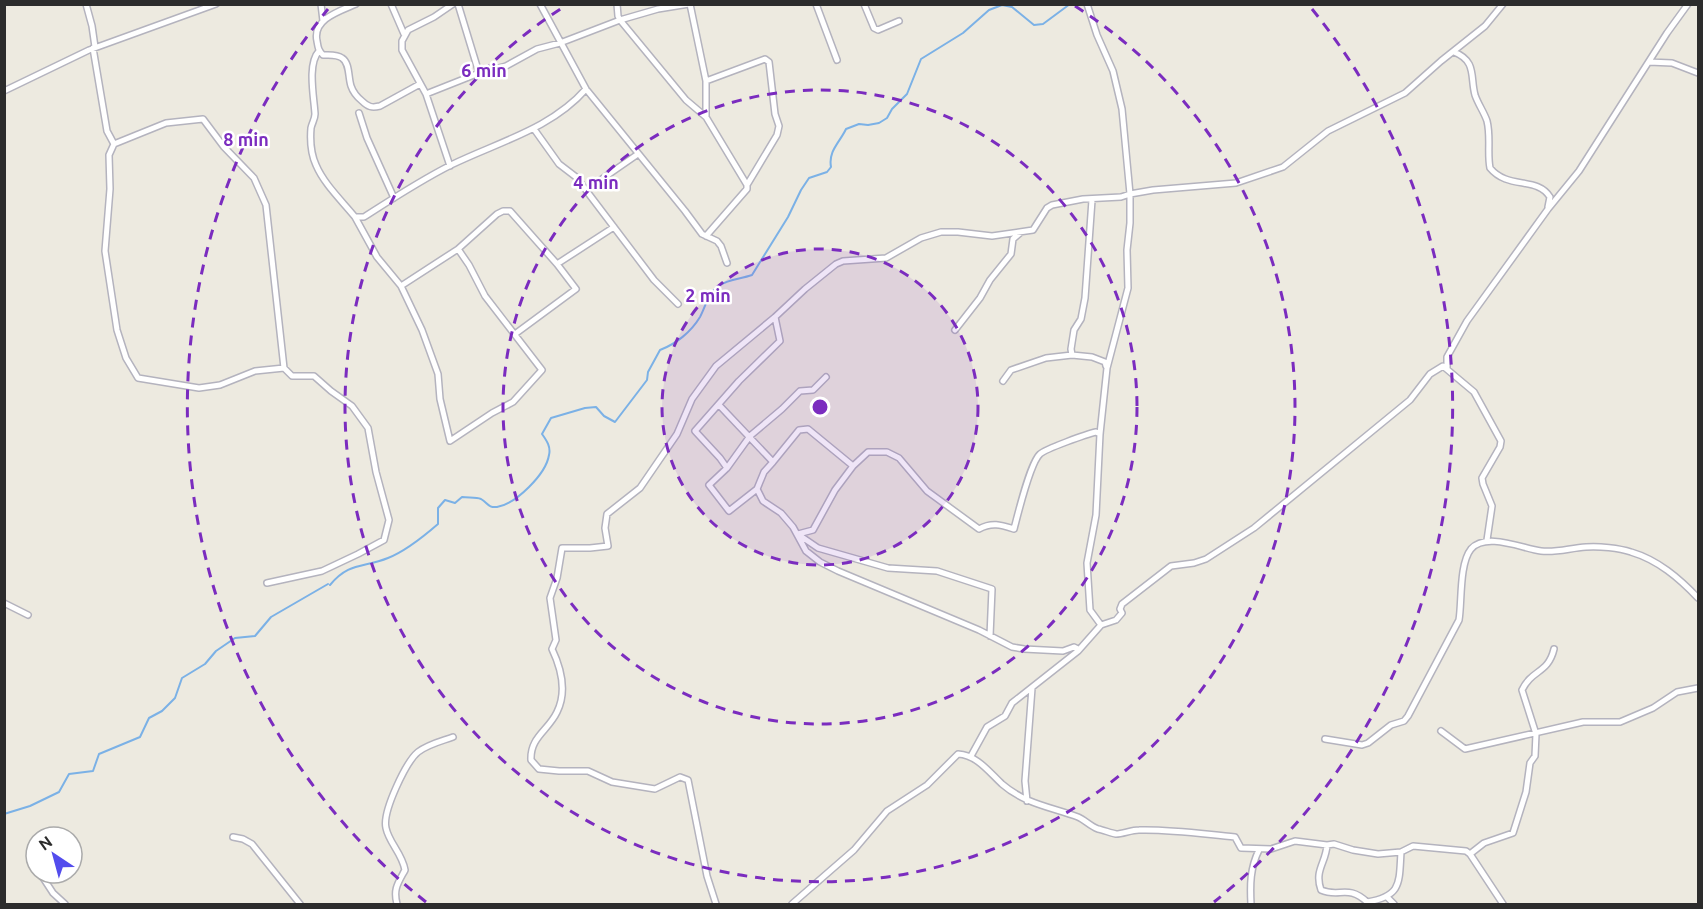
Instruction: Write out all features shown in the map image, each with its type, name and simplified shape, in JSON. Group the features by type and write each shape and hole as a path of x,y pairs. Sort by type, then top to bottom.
{"street":[{"path":"86,4 92,26 107,131 114,144"},
{"path":"4,91 94,48 216,4"},
{"path":"321,4 323,21"},
{"path":"356,4 323,21 316,37 319,51 344,59 355,94 367,106 373,108 420,84"},
{"path":"392,4 404,34 402,50 426,94 450,166"},
{"path":"404,34 453,4"},
{"path":"458,4 479,73"},
{"path":"540,4 586,89 698,229 717,241 727,263"},
{"path":"617,4 620,20 686,100 706,117 747,185"},
{"path":"426,94 479,73 506,66 537,49 560,43 620,20 658,9 689,4 705,81 706,117"},
{"path":"816,4 837,60"},
{"path":"864,4 874,28 878,30 899,21"},
{"path":"1087,4 1097,35 1113,71 1122,109 1130,194 1127,250 1128,288 1107,368 1100,434 1096,515 1087,563 1090,610 1101,625"},
{"path":"716,904 707,876 688,780 680,777 655,789 612,782 588,771 539,769 531,760 530,748 557,712 562,693 561,667 552,649 556,640 550,598 557,578 562,549 608,546 605,528 607,514 640,488 677,434 692,399 716,366 775,317 804,289 843,261 886,258 921,238 941,232 992,236 1033,230 1047,208 1072,200 1121,197 1130,194 1236,183 1283,167 1328,131 1405,93 1485,26 1503,4"},
{"path":"1447,369 1448,357 1467,321 1548,209 1579,171 1688,4"},
{"path":"319,51 314,57 312,90 315,117 311,128 312,152 316,166 325,181 356,217 377,257 401,286 422,330 438,374 440,399 450,441 513,402 542,370 484,296 470,265 458,249"},
{"path":"1454,52 1465,57 1473,72 1475,96 1486,119 1489,135 1490,168 1503,180 1529,184 1548,193 1550,197 1548,209"},
{"path":"705,81 765,59 769,62 775,114 779,126 777,135 747,185 747,189 706,236"},
{"path":"1649,62 1683,65 1698,73"},
{"path":"356,217 364,217 450,166 534,129 573,104 586,89"},
{"path":"359,113 367,138 394,198"},
{"path":"267,583 322,571 384,540 389,520 375,472 368,428 352,406 331,392 314,376 292,376 284,368 266,204 254,178 224,147 203,119 166,123 114,144 109,155 110,189 105,251 117,330 126,358 138,378 199,388 220,385 255,371 284,368"},
{"path":"534,129 559,164 571,172 586,190 654,280 678,304"},
{"path":"586,190 638,154"},
{"path":"1072,355 1074,330 1081,319 1085,298 1092,200"},
{"path":"401,286 458,249 497,214 510,211 576,289 515,334"},
{"path":"557,264 614,227"},
{"path":"955,330 1011,254 1013,239 1025,231"},
{"path":"727,468 694,431 780,340 775,317"},
{"path":"1003,381 1011,370 1046,358 1072,355 1092,357 1105,362 1107,368"},
{"path":"971,756 987,727 1005,716 1012,704 1078,649 1101,625 1116,620 1122,613 1120,609 1122,604 1171,566 1206,559 1254,528 1410,400 1436,368 1443,366 1474,392 1501,441 1500,447 1482,478 1492,506 1487,540"},
{"path":"826,377 813,390 800,390 750,436 727,468 709,485 729,511 757,489 764,472 799,429 808,429 854,466"},
{"path":"719,405 773,462"},
{"path":"798,534 813,530 835,490 868,452 887,452 899,458 917,476 927,491 979,529 995,524 1014,529 1029,475 1040,453 1081,436 1096,432 1100,434"},
{"path":"757,489 763,501 781,513 798,534 806,551 820,562 1005,644 1024,649 1064,651 1078,649"},
{"path":"798,534 818,548 888,568 937,571 992,589 990,636"},
{"path":"1324,740 1362,746 1391,725 1404,721 1408,717 1459,620 1460,586 1468,554 1472,548 1487,540 1547,552 1588,546 1631,552 1672,572 1698,598"},
{"path":"4,603 28,615"},
{"path":"1470,854 1484,843 1513,833 1526,792 1530,763 1535,756 1536,734 1522,690 1527,679 1546,667 1554,649"},
{"path":"1027,801 1025,781 1032,688"},
{"path":"1441,731 1465,749 1583,722 1620,722 1653,708 1677,692 1698,688"},
{"path":"396,904 397,882 405,870 400,854 386,831 386,815 405,771 418,752 453,737"},
{"path":"792,904 854,850 887,811 927,785 958,754 971,756 1004,786 1027,801 1039,807 1076,816 1097,828 1115,834 1137,830 1215,834 1235,837 1240,848 1259,850 1271,849 1295,841 1334,844 1378,854 1401,852 1413,846 1466,852 1470,854 1503,904"},
{"path":"233,837 252,844 300,904"},
{"path":"1327,845 1327,853 1318,874 1321,890 1328,893 1348,890 1367,902 1387,897 1396,887 1400,877 1401,852"},
{"path":"1251,904 1250,875 1259,850"},
{"path":"48,885 65,904"},
{"path":"1387,897 1394,904"}],"waterway":[{"path":"330,585 344,572 388,558 414,543 438,524 438,508 445,500 455,503 462,497 477,498 490,506 497,507 505,505 521,494 536,479 547,463 549,449 542,434 551,418 596,407 604,416 615,422 647,380 648,372 660,350 677,341 692,328 713,291 731,280 752,275 809,178 827,172 831,167 831,156 846,129 859,124 879,123 887,118 892,109 907,94 921,59 963,33 989,10 1002,5 1012,7 1034,25 1043,24 1070,4"},
{"path":"4,814 30,806 59,792 69,774 93,771 99,754 140,737 149,718 162,711 175,698 182,678 205,664 216,651 235,638 255,636 271,617 328,584"}]}
